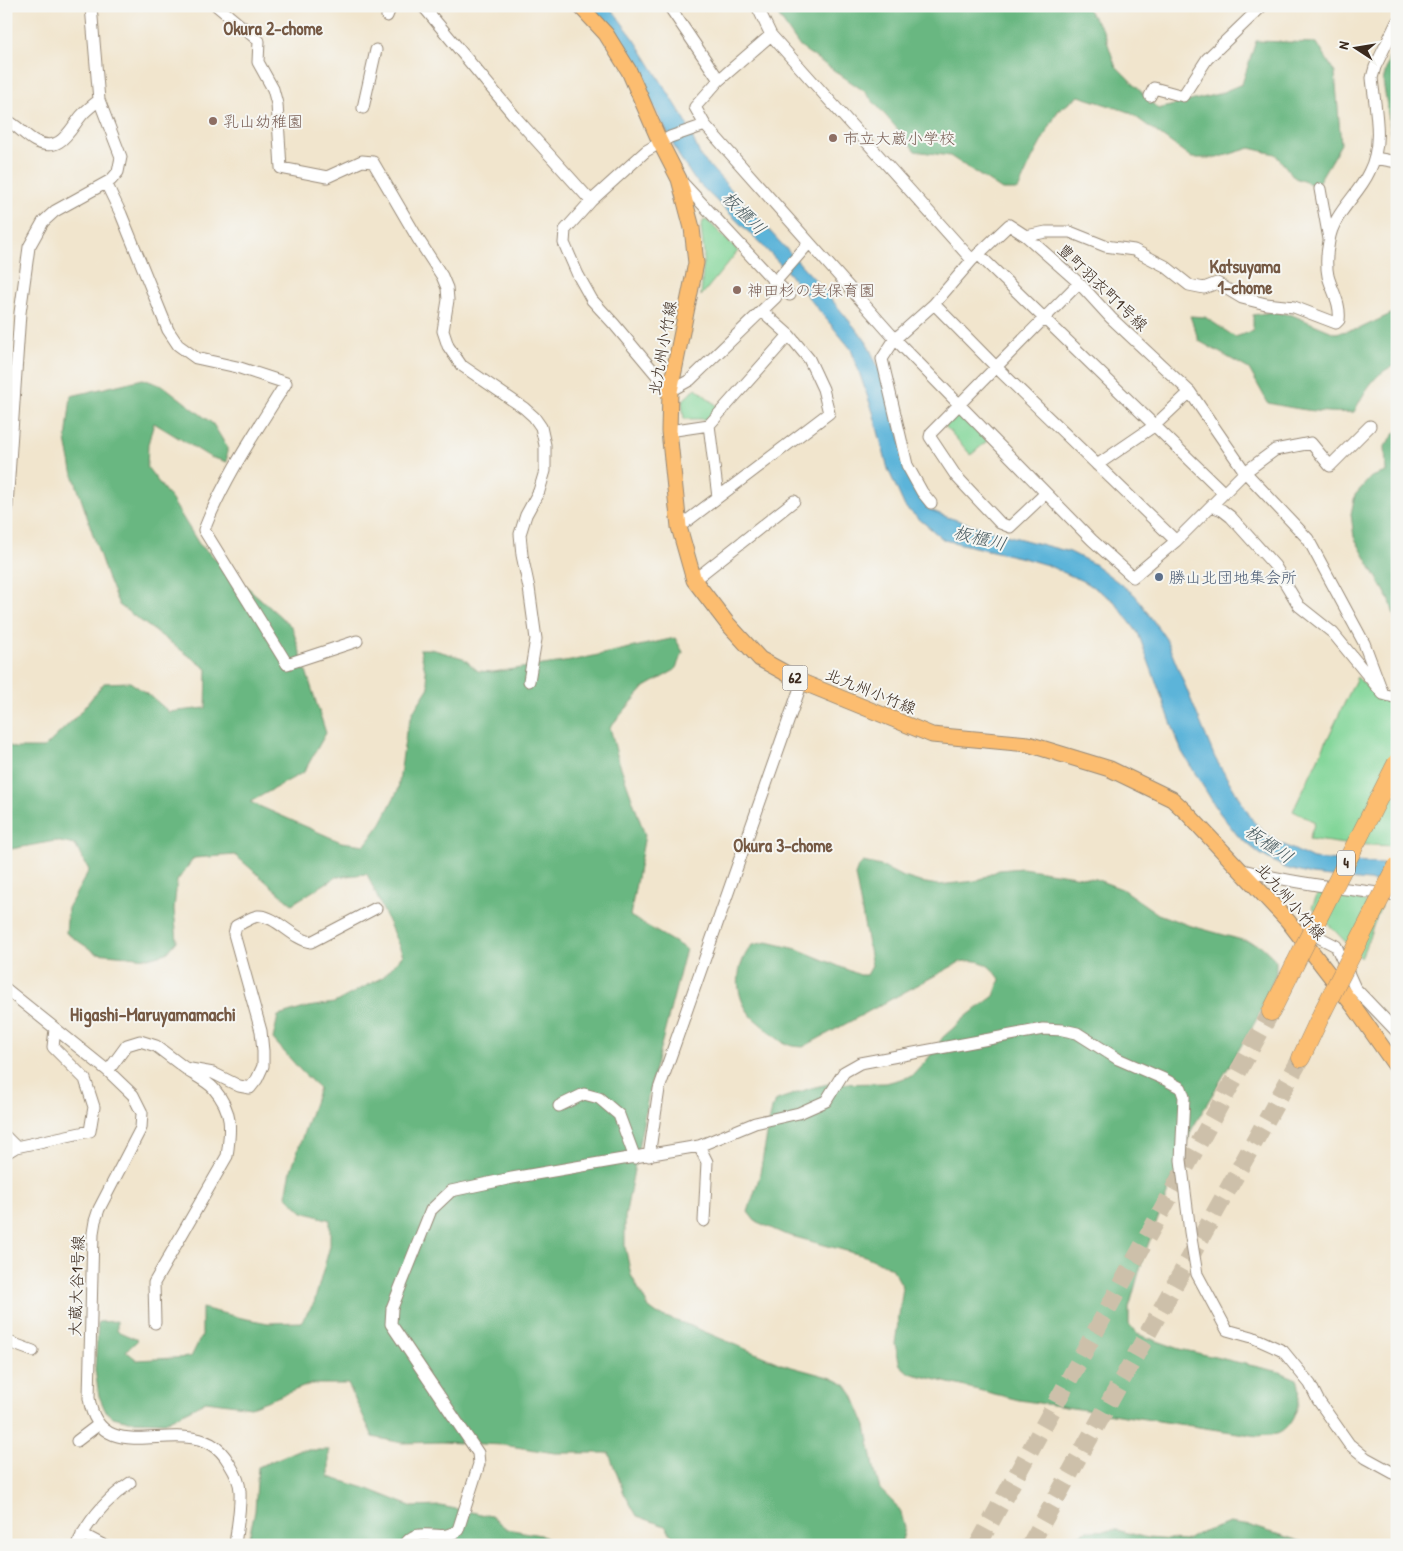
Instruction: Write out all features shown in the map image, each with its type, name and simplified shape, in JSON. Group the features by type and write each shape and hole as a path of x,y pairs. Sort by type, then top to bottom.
{"highway":[{"name":"4","path":"1271,1012 1397,762"},
{"path":"1301,1058 1397,866"}],"main road":[{"name":"北九州小竹線","path":"580,6 606,34 629,71 665,139 679,179 692,228 696,263 670,391 669,431 678,527 694,580 727,622 760,658 802,682 932,735 1028,744 1110,769 1172,799 1288,921 1355,1008 1397,1068"}],"street":[{"path":"6,521 20,313 29,246 43,222 55,211 106,183 118,172 121,156 99,100 91,6"},
{"path":"217,6 259,41 258,62 273,90 277,104 281,168 327,176 362,161 373,162 442,276 447,288 448,300 443,331 448,346 461,365 483,382 524,408 541,427 546,444 545,471 540,491 526,515 520,534 536,639 529,681"},
{"path":"423,6 518,120 591,201"},
{"path":"669,6 719,80"},
{"path":"757,6 771,35 975,257 1044,319 1223,492"},
{"path":"1150,96 1154,88 1183,96 1207,59 1262,6"},
{"path":"1329,241 1335,222 1369,174 1375,158 1378,144 1372,78 1375,67 1397,22"},
{"path":"771,35 719,80 695,106 705,124 895,339 1092,540 1133,576 1176,541 1245,472 1275,450 1311,443 1330,466 1370,426"},
{"path":"363,108 376,50"},
{"path":"6,120 16,125 24,134 37,142 49,144 61,142 69,135 82,114 99,100"},
{"path":"705,124 665,139 646,151 591,201 565,230 564,243 578,275 592,300 670,391 690,380 776,297 777,279 809,243"},
{"path":"1375,158 1397,162"},
{"path":"679,179 777,279 790,295"},
{"path":"106,183 121,214 168,330 178,345 196,358 237,367 286,383 243,453 212,509 204,530 287,664 357,641"},
{"path":"1026,236 1046,232 1070,232 1105,246 1134,250 1165,266 1189,285 1204,288 1216,283 1242,298 1266,304 1294,306 1336,323 1339,320 1340,310 1328,274 1329,241 1320,189"},
{"name":"豊町羽衣町1号線","path":"975,257 1009,225 1026,236 1079,283 1111,318 1190,392 1245,472 1308,539 1364,643 1383,694"},
{"path":"931,503 922,492 907,465 882,359 895,339 934,304 975,257"},
{"path":"1046,493 1010,528 1000,523 956,476 930,437 931,433 1079,283"},
{"path":"934,304 996,367 1176,541"},
{"path":"678,527 829,413 823,389 809,359 789,335 762,311"},
{"path":"669,431 709,425 789,335"},
{"path":"1098,465 1154,426 1190,392"},
{"path":"709,425 718,497"},
{"path":"694,580 794,501"},
{"path":"1212,506 1222,510 1231,517 1274,566 1299,606 1333,633 1383,694 1397,698"},
{"path":"648,1156 659,1089 802,682"},
{"path":"1239,869 1274,879 1330,888 1397,894"},
{"path":"185,1068 213,1073 239,1086 250,1088 263,1066 261,1031 234,934 236,926 256,916 268,918 303,941 311,942 376,908"},
{"path":"1288,921 1336,946 1355,988 1397,1032"},
{"name":"大蔵大谷1号線","path":"6,989 108,1071 134,1095 142,1113 141,1128 99,1209 93,1233 89,1398 91,1412 98,1425"},
{"path":"6,1137 11,1150 90,1131 94,1108 85,1079 53,1047 55,1029"},
{"path":"405,1545 408,1539 416,1535 444,1537 452,1535 458,1530 479,1464 478,1452 391,1324 392,1308 418,1247 431,1210 451,1191 512,1178 699,1146 755,1123 799,1113 826,1102 844,1072 860,1063 1043,1029 1078,1033 1118,1059 1180,1088 1184,1097 1181,1160 1197,1274 1227,1330 1252,1337 1283,1351 1310,1384 1318,1400 1349,1444 1366,1458 1397,1475"},
{"path":"108,1071 127,1045 140,1042 156,1046 214,1088 229,1112 230,1136 227,1156 154,1282 155,1323"},
{"path":"559,1106 584,1094 599,1098 619,1115 635,1158"},
{"path":"699,1146 706,1162 704,1221"},
{"path":"6,1340 33,1350"},
{"path":"76,1441 98,1425 107,1432 122,1437 194,1438 211,1444 224,1455 234,1470 240,1490 235,1545"},
{"path":"77,1545 88,1524 113,1495 130,1483"},
{"path":"82,1534 103,1545"}],"green space":[{"path":"777,6 1085,6 1104,32 1115,65 1158,109 1218,94 1242,84 1256,41 1317,43 1335,73 1341,144 1316,186 1295,178 1275,154 1250,148 1217,158 1192,158 1129,112 1079,96 1058,111 1032,159 1018,190 1002,190 950,156 915,151 864,91 800,47 775,11"},
{"path":"1397,44 1397,170 1383,81 1389,58"},
{"path":"704,220 708,221 738,251 701,296 704,254 701,226"},
{"path":"1397,311 1397,365 1376,377 1366,390 1354,412 1311,410 1268,403 1249,369 1199,341 1190,316 1205,317 1235,337 1253,331 1253,315 1272,312 1292,315 1335,333 1359,329"},
{"path":"143,379 165,387 213,424 227,447 227,462 210,457 154,423 148,444 147,467 172,500 199,544 292,627 326,733 304,772 250,802 341,842 365,845 381,823 398,790 406,732 413,712 429,687 420,649 431,649 463,658 478,671 493,672 571,661 675,638 683,652 675,670 645,687 610,727 618,759 645,835 630,916 686,949 649,1092 625,1217 625,1246 631,1275 649,1308 657,1314 691,1326 781,1364 832,1378 846,1385 853,1395 866,1426 880,1489 896,1505 901,1513 905,1528 901,1545 679,1545 665,1526 637,1516 624,1493 609,1453 555,1453 503,1445 441,1442 402,1443 373,1437 348,1384 311,1384 251,1407 206,1401 165,1422 129,1421 113,1417 105,1410 99,1396 95,1370 98,1322 117,1321 117,1331 138,1340 126,1351 137,1360 191,1357 202,1335 202,1308 268,1323 301,1322 314,1303 330,1246 330,1220 303,1212 286,1196 291,1170 319,1088 273,1039 278,1016 308,1007 334,1003 383,977 403,955 367,874 336,877 292,904 235,855 194,858 177,881 174,909 177,941 167,953 148,958 96,953 66,933 68,908 89,870 75,845 55,841 6,850 6,744 14,748 44,748 78,715 104,683 130,682 169,712 206,708 207,669 119,605 107,577 72,471 66,440 71,396"},
{"path":"696,388 718,407 708,419 684,419 682,401"},
{"path":"959,411 987,441 971,455 945,426"},
{"path":"1397,431 1397,625 1390,601 1354,537 1351,514 1355,495 1371,477 1386,472 1385,446"},
{"path":"1357,677 1377,697 1397,706 1397,846 1344,844 1309,839 1315,822 1293,811"},
{"path":"863,862 881,866 901,876 920,882 938,885 976,881 999,870 1022,868 1095,879 1122,889 1158,914 1188,925 1260,945 1276,961 1276,973 1258,1017 1192,1129 1143,1258 1129,1308 1129,1324 1137,1334 1180,1349 1280,1372 1297,1379 1299,1393 1296,1410 1289,1425 1283,1431 1277,1434 1258,1436 1019,1400 909,1373 900,1365 895,1344 903,1287 892,1268 865,1256 784,1234 755,1221 748,1212 759,1178 772,1108 777,1100 828,1084 886,1083 912,1076 927,1060 943,1037 994,996 1000,979 992,969 983,963 978,961 960,962 803,1047 786,1044 766,1029 749,1013 740,996 738,978 740,969 752,945 767,942 797,949 860,975 867,975 872,966 855,875 858,867"},
{"path":"1319,891 1381,906 1361,958 1312,907"},
{"path":"298,1450 329,1450 329,1477 368,1489 413,1507 441,1506 491,1516 507,1529 540,1535 553,1542 550,1545 247,1545 255,1511 258,1467"},
{"path":"1230,1523 1251,1526 1312,1545 1054,1545 1087,1531 1117,1530 1147,1538 1185,1541 1197,1534"}],"water":[{"name":"板櫃川","path":"592,6 609,6 635,40 684,118 701,157 817,282 866,341 880,371 915,490 928,509 1002,534 1070,552 1094,564 1135,595 1166,639 1215,758 1253,821 1272,839 1313,859 1397,865 1397,884 1311,875 1285,868 1260,854 1238,836 1219,812 1182,752 1138,633 1114,601 1087,583 1047,565 944,540 905,507 888,469 873,412 851,349 785,269 694,179 679,156 631,61"}],"tunnel":[{"path":"978,1545 1271,1012"},
{"path":"1030,1545 1301,1058"}],"place":[{"name":"乳山幼稚園","path":"213,121"},
{"name":"市立大蔵小学校","path":"833,138"},
{"name":"神田杉の実保育園","path":"737,290"},
{"name":"勝山北団地集会所","path":"1159,577"}],"district":[{"name":"Okura 2-chome","path":"273,29"},
{"name":"Katsuyama 1-chome","path":"1245,277"},
{"name":"Okura 3-chome","path":"783,846"},
{"name":"Higashi-Maruyamamachi","path":"153,1014"}]}
